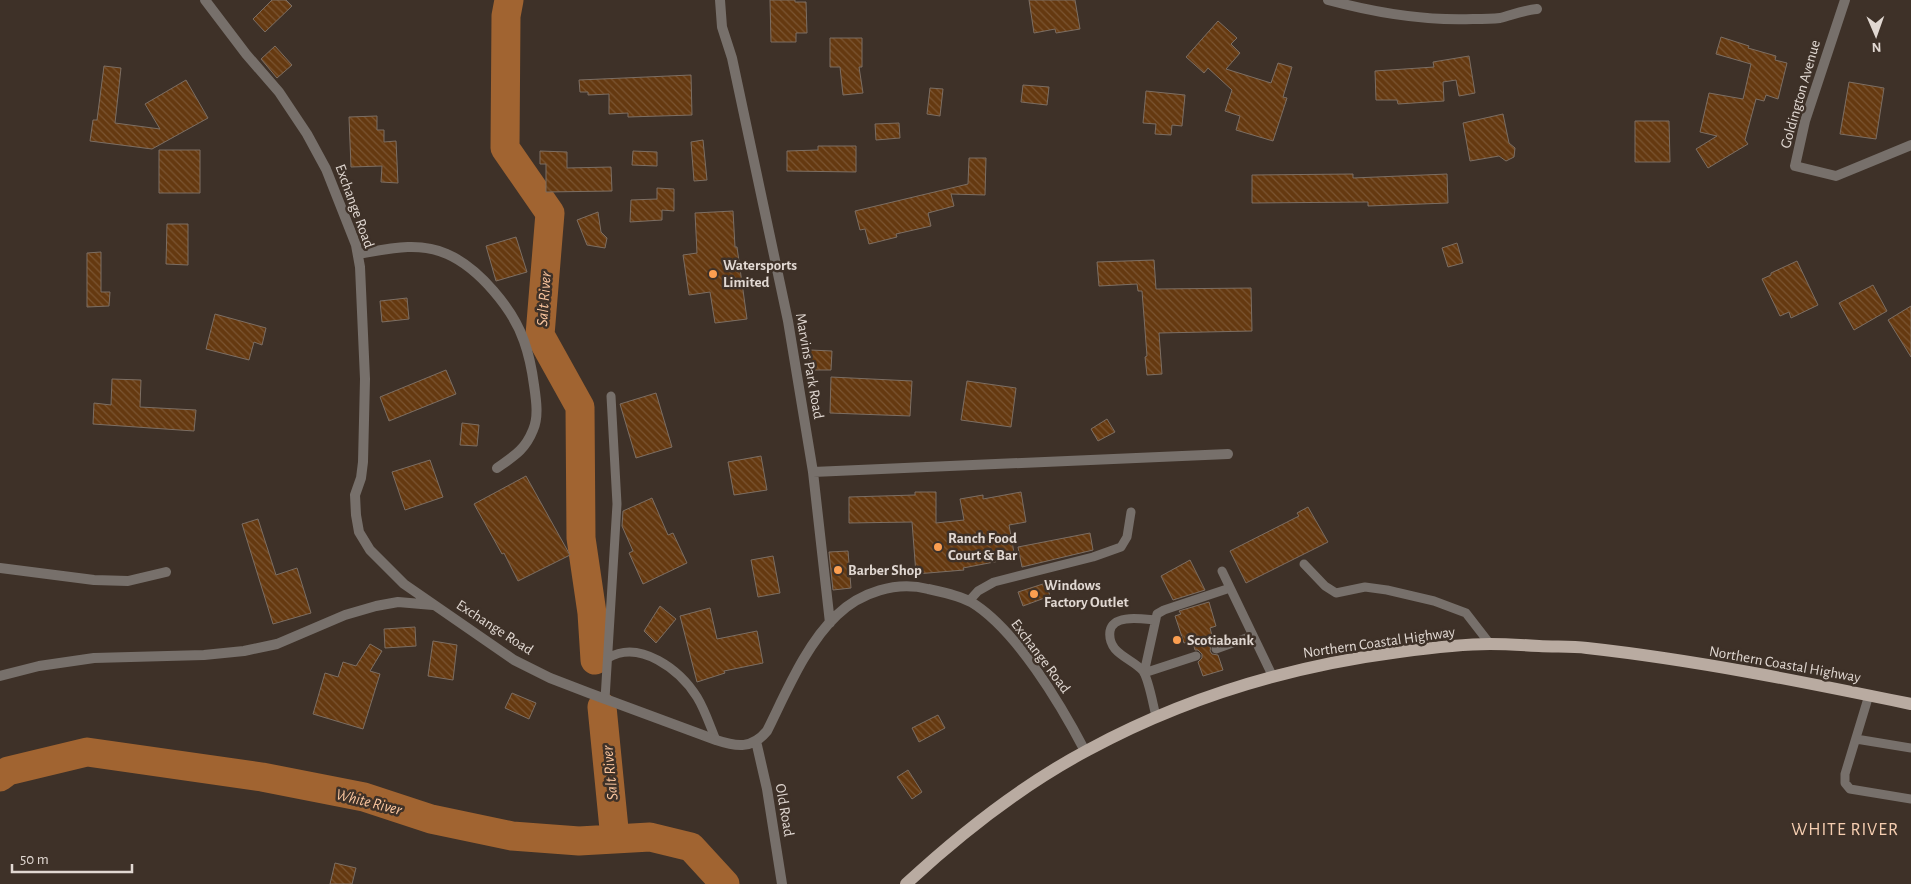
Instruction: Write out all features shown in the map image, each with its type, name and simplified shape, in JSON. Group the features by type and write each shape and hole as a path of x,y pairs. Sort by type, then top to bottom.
{"main road":[{"name":"Northern Coastal Highway","path":"906,884 973,827 1020,792 1085,751 1156,716 1231,689 1272,677 1345,660 1442,647 1490,644 1585,648 1768,676 1911,704"}],"street":[{"name":"Exchange Road","path":"205,0 246,54 279,92 306,134 326,169 356,245 360,267 365,379 363,462 361,478 355,495 356,515 359,532 370,550 404,584 514,660 550,678 716,740 737,745 756,741 768,731 804,658 830,623 845,608 875,592 894,586 912,585 969,601 992,618 1020,648 1066,715 1085,751"},
{"name":"Marvins Park Road","path":"720,0 722,27 732,58 788,321 813,472 830,623"},
{"path":"1328,0 1393,15 1455,20 1499,18 1525,10 1537,9"},
{"name":"Goldington Avenue","path":"1845,0 1805,121 1796,166 1836,176 1911,145"},
{"path":"358,254 420,247 447,254 476,272 509,312 523,339 537,401 534,428 523,450 497,468"},
{"path":"813,472 1228,454"},
{"path":"0,568 103,581 128,581 166,572"},
{"path":"0,676 39,666 94,658 204,655 244,650 277,644 345,615 376,606 398,602 434,605"},
{"name":"Old Road","path":"756,741 767,789 782,884"}],"lane":[{"path":"605,699 617,504 611,396"},
{"path":"969,601 978,591 994,582 1093,557 1120,547 1127,537 1131,512"},
{"path":"1304,564 1325,586 1336,593 1366,587 1387,590 1434,601 1466,613 1490,644"},
{"path":"1222,571 1272,677"},
{"path":"1156,716 1144,672 1157,614 1230,588"},
{"path":"1144,672 1116,651 1111,644 1109,633 1112,625 1117,621 1125,619 1155,620"},
{"path":"1216,649 1252,636"},
{"path":"608,658 627,651 641,653 672,670 697,698 716,740"},
{"path":"1144,672 1196,656"},
{"path":"1869,695 1845,774 1845,783 1850,789 1911,799"},
{"path":"1856,739 1911,748"}],"building":[{"path":"272,0 286,0 292,6 265,32 253,19"},
{"path":"770,0 806,2 807,33 796,33 796,42 771,42"},
{"path":"1029,0 1075,0 1080,29 1056,33 1055,29 1034,33"},
{"path":"1218,21 1237,38 1231,44 1240,53 1226,69 1271,83 1278,63 1292,67 1283,97 1287,98 1273,141 1236,130 1240,116 1225,111 1232,90 1208,68 1204,73 1186,57"},
{"path":"1721,37 1749,46 1748,48 1776,56 1775,60 1787,63 1778,99 1766,95 1764,101 1756,99 1745,140 1748,144 1708,168 1696,149 1717,136 1700,132 1709,93 1743,99 1751,64 1716,54"},
{"path":"830,38 862,38 862,67 859,67 863,93 843,95 840,67 830,67"},
{"path":"275,46 292,65 277,78 261,59"},
{"path":"1469,56 1475,93 1459,96 1456,80 1443,82 1444,101 1398,104 1397,100 1376,100 1375,71 1434,67 1433,62"},
{"path":"104,66 121,68 115,123 160,129 145,104 186,80 208,118 152,149 90,141 93,120 97,120"},
{"path":"691,75 692,115 628,117 628,113 609,114 609,94 588,95 588,92 580,92 579,80"},
{"path":"1849,82 1884,88 1876,139 1840,134"},
{"path":"1023,85 1049,87 1047,105 1021,102"},
{"path":"930,88 943,89 940,116 927,114"},
{"path":"1146,91 1185,95 1182,126 1172,125 1171,135 1155,134 1156,124 1143,123"},
{"path":"1503,114 1509,143 1515,148 1514,157 1506,161 1499,156 1470,161 1463,123"},
{"path":"377,116 377,130 384,130 384,142 396,141 398,183 381,182 382,166 351,167 349,117"},
{"path":"1635,121 1669,121 1670,162 1635,162"},
{"path":"899,123 900,138 876,140 875,124"},
{"path":"703,140 707,180 694,181 691,142"},
{"path":"818,146 856,146 856,172 787,171 787,151 818,150"},
{"path":"159,150 200,150 200,193 159,193"},
{"path":"540,151 567,152 567,168 611,167 612,191 546,192 546,164 540,164"},
{"path":"633,151 657,152 657,166 632,165"},
{"path":"969,158 986,158 985,195 951,194 954,206 928,213 931,226 896,234 897,237 869,244 865,229 860,230 855,211 968,184"},
{"path":"1353,174 1353,178 1447,174 1448,203 1368,206 1368,202 1252,203 1252,175"},
{"path":"657,188 674,189 674,211 662,210 662,220 630,222 631,200 657,199"},
{"name":"Watersports Limited","path":"733,211 735,247 737,247 747,319 715,323 710,292 689,295 683,255 697,253 695,213"},
{"path":"598,212 601,232 607,238 605,248 587,245 577,220"},
{"path":"167,224 188,224 188,265 166,264"},
{"path":"516,237 527,272 496,281 486,246"},
{"path":"1457,243 1463,263 1448,267 1442,248"},
{"path":"101,252 101,292 110,292 109,306 87,307 87,253"},
{"path":"1154,260 1156,289 1251,288 1252,331 1159,333 1162,374 1147,375 1142,291 1138,291 1137,284 1099,286 1097,262"},
{"path":"1797,261 1818,305 1791,318 1789,312 1780,316 1762,279"},
{"path":"1873,285 1887,311 1854,330 1839,303"},
{"path":"407,298 409,319 382,322 380,301"},
{"path":"1911,306 1911,357 1888,320"},
{"path":"215,314 266,328 262,345 254,342 249,360 206,349"},
{"path":"810,350 832,351 831,370 809,370"},
{"path":"446,370 456,394 389,421 380,397"},
{"path":"831,377 912,381 910,416 830,413"},
{"path":"112,379 141,380 140,407 196,410 194,431 93,424 94,403 111,405"},
{"path":"967,381 1016,388 1011,427 961,420"},
{"path":"656,393 672,447 636,458 620,404"},
{"path":"1107,419 1115,432 1098,441 1091,429"},
{"path":"462,423 479,425 477,446 460,445"},
{"path":"761,456 767,490 734,495 728,462"},
{"path":"430,460 443,497 405,510 392,472"},
{"path":"526,476 570,555 518,581 504,553 502,554 474,504"},
{"path":"915,492 936,492 936,523 964,520 960,499 983,495 983,499 1021,492 1026,522 1009,525 1015,558 963,568 964,570 916,574 912,522 849,523 849,497 915,495"},
{"path":"652,498 668,535 673,533 687,563 643,584 629,553 633,551 622,526 623,511"},
{"path":"1308,507 1328,542 1246,583 1230,551 1299,516 1297,513"},
{"path":"258,519 276,575 297,568 311,613 273,624 242,524"},
{"path":"1090,533 1093,550 1022,567 1018,547"},
{"name":"Barber Shop","path":"848,551 851,588 833,590 829,552"},
{"path":"773,556 780,593 758,597 751,560"},
{"path":"1190,560 1205,590 1173,600 1161,576"},
{"name":"Windows Factory Outlet","path":"1046,583 1050,596 1023,606 1018,592"},
{"path":"1209,602 1216,626 1210,628 1214,643 1211,645 1210,651 1212,654 1218,655 1223,670 1203,676 1198,662 1202,658 1202,654 1195,650 1192,640 1184,643 1175,616 1181,614 1179,611"},
{"path":"660,606 676,619 656,643 644,631"},
{"path":"710,608 717,639 757,631 763,663 724,671 725,673 697,682 680,616"},
{"path":"415,627 416,646 385,648 384,629"},
{"path":"433,641 457,645 453,680 428,676"},
{"path":"370,644 382,651 370,671 380,674 363,729 313,714 325,673 338,677 343,662 356,666"},
{"path":"512,693 536,703 529,719 505,708"},
{"path":"938,715 945,728 919,742 912,728"},
{"path":"908,770 922,792 912,799 897,777"},
{"path":"335,863 356,868 352,884 330,884"}],"waterway":[{"name":"Salt River","path":"509,0 506,16 505,148 550,213 540,335 580,407 581,538 592,613 595,660"},
{"name":"Salt River","path":"602,707 615,839"},
{"name":"White River","path":"0,777 8,771 87,752 262,777 364,797 431,819 512,836 579,841 650,837 691,847 725,884"}],"place":[{"name":"Watersports Limited","path":"713,274"},
{"name":"Ranch Food Court & Bar","path":"938,547"},
{"name":"Barber Shop","path":"838,570"},
{"name":"Windows Factory Outlet","path":"1034,594"},
{"name":"Scotiabank","path":"1177,640"}],"district":[{"name":"WHITE RIVER","path":"1845,829"}]}
